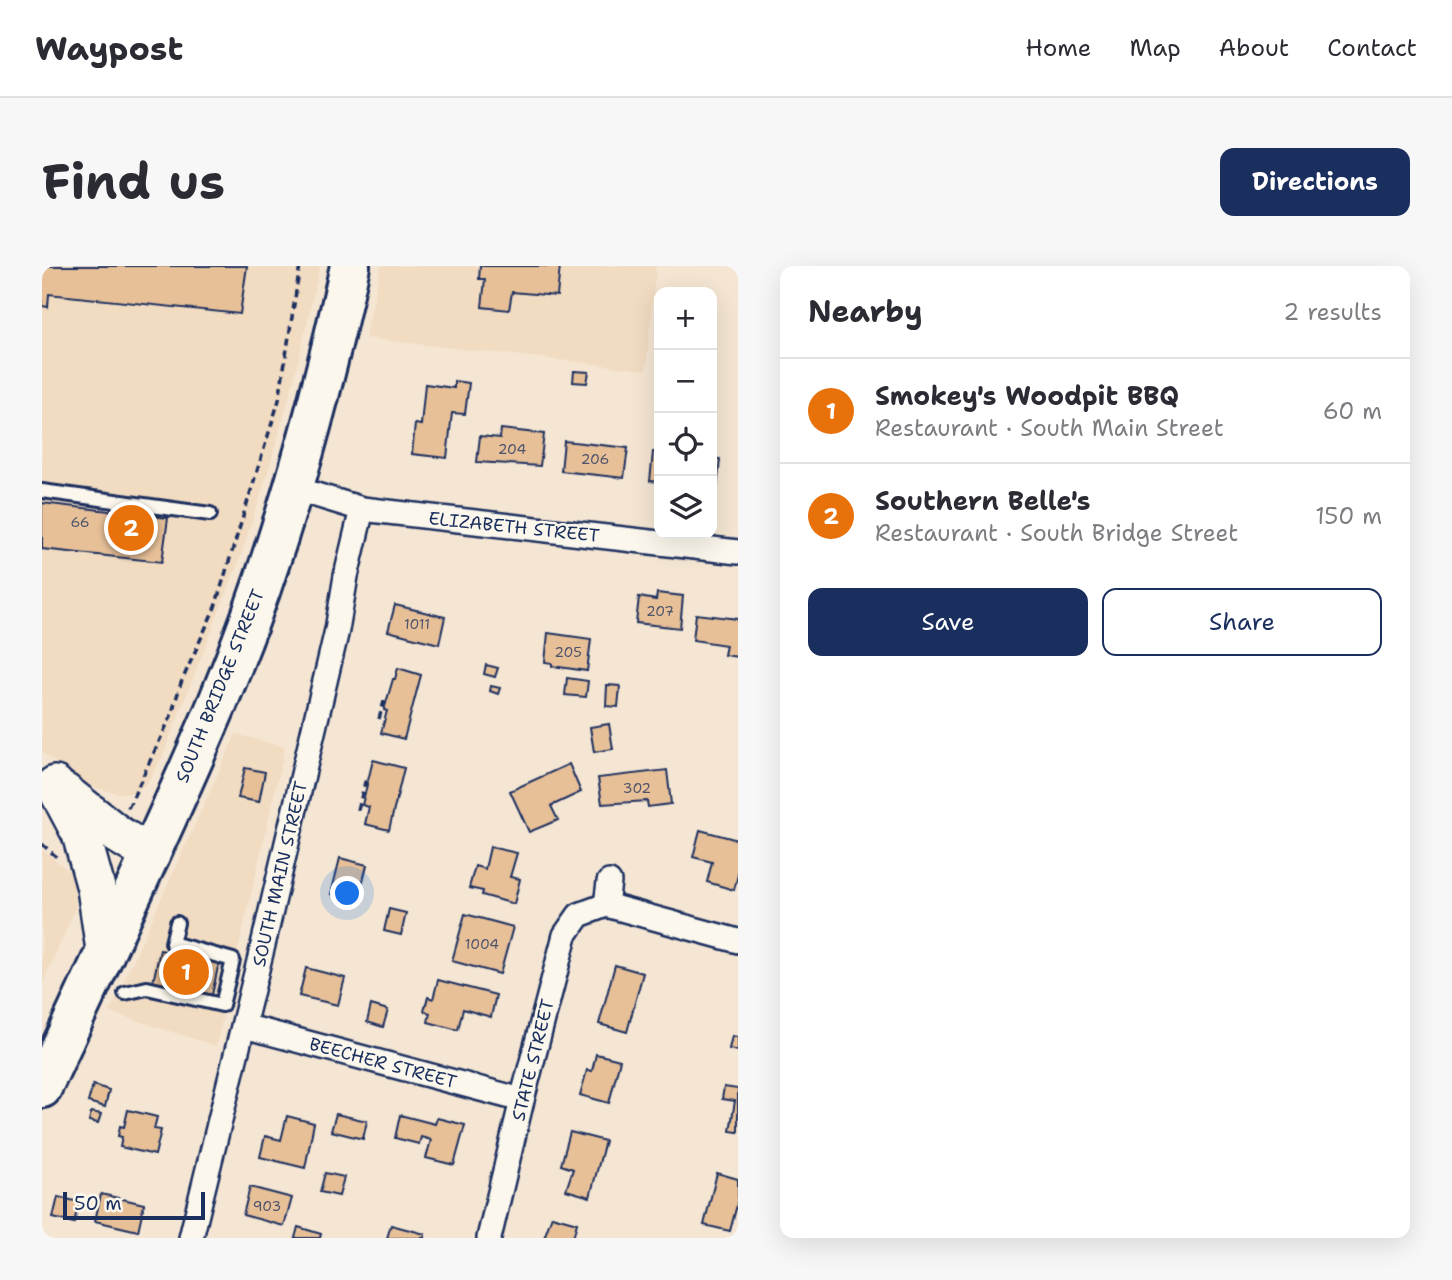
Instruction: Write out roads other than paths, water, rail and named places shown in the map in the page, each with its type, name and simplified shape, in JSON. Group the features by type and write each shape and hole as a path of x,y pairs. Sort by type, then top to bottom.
{"highway":[{"name":"SOUTH BRIDGE STREET","path":"42,1088 150,855 223,689 254,608 293,488 325,375 350,266"}],"main road":[{"path":"49,780 117,834 150,855"},
{"path":"49,780 81,834 96,888 105,950"}],"street":[{"name":"ELIZABETH STREET","path":"293,488 362,509 738,552"},
{"name":"SOUTH MAIN STREET","path":"191,1238 337,630 346,576 362,509"},
{"name":"STATE STREET","path":"489,1238 565,935 579,915 608,893 738,941"},
{"name":"BEECHER STREET","path":"244,1026 522,1100"}],"lane":[{"path":"42,491 210,514"},
{"path":"125,993 147,988 222,1005 233,960 172,943 177,923"}],"place":[{"name":"Southern Belle's","path":"131,528"},
{"name":"Smokey's Woodpit BBQ","path":"186,972"}]}
